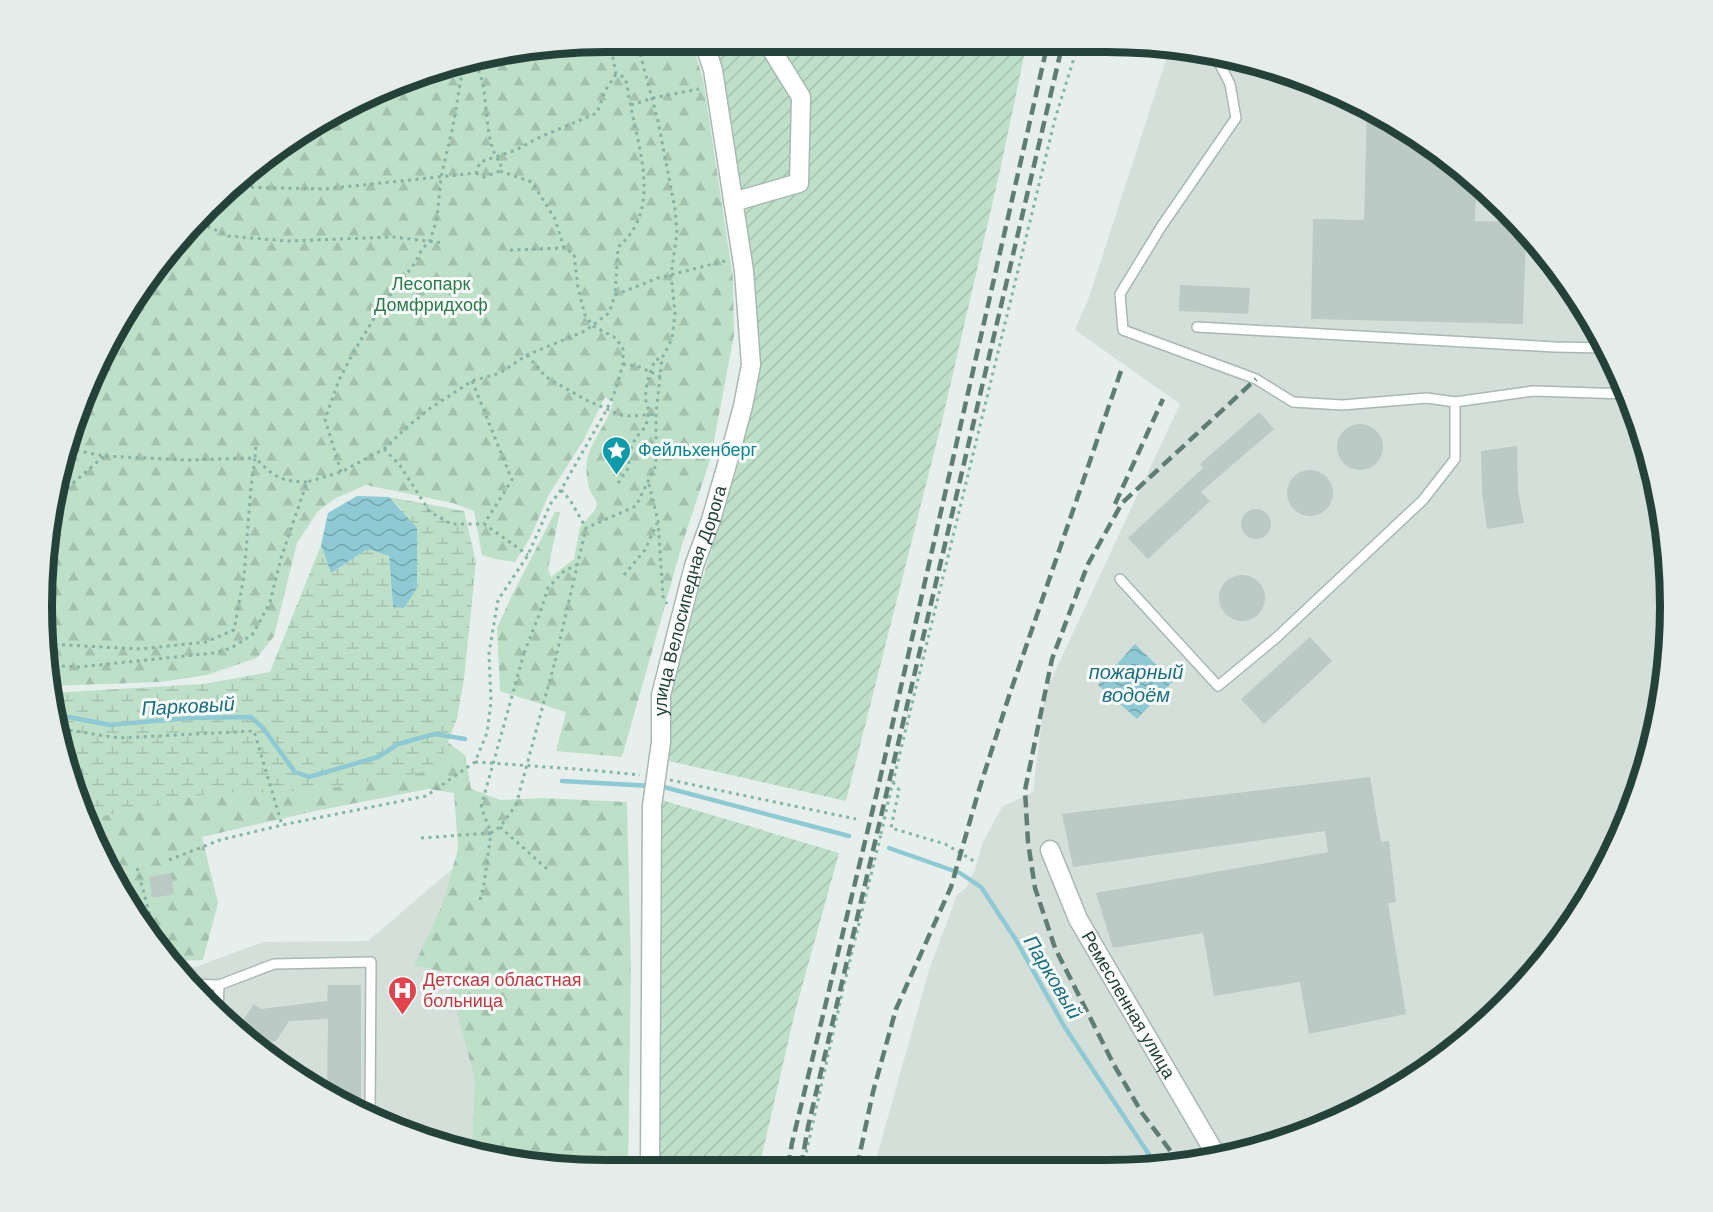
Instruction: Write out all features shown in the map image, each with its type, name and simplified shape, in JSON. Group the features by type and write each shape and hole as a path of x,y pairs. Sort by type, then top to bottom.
{"street":[{"name":"улица Велосипедная Дорога","path":"650,1160 652,806 661,742 661,695 694,566 711,520 732,447 751,365 741,256 713,70 707,52"},
{"path":"733,202 799,183 801,97 773,52"},
{"name":"Ремесленная улица","path":"1050,850 1078,919 1213,1149"}],"lane":[{"path":"1220,64 1230,84 1236,118 1161,227 1120,294 1123,330 1256,379 1293,402 1342,405 1427,398 1455,402 1533,391 1618,394"},
{"path":"1197,327 1596,348"},
{"path":"1120,579 1218,686 1276,638 1423,500 1455,459 1455,402"},
{"path":"203,984 219,985 274,964 371,962 370,1106"},
{"path":"218,1000 219,985"}],"path":[{"path":"476,173 480,162 516,150 540,136 597,113 605,91 616,74 612,52"},
{"path":"586,528 636,506 656,465 656,414 662,358 672,339 675,313 671,275 677,233 675,209 653,98 640,52"},
{"path":"805,1160 891,784 1055,119 1076,52"},
{"path":"478,68 484,89 495,157 501,163 500,171"},
{"path":"341,472 325,419 339,380 381,307 430,241 437,218 441,177 462,71"},
{"path":"75,450 104,456 188,459 255,458 275,477 291,482 307,482 341,472 384,449 422,415 472,381 500,373 527,355 575,336 593,326 609,313 615,295 618,247 630,237 642,213 645,194 631,105 624,77 616,74"},
{"path":"631,105 689,89 715,87"},
{"path":"244,187 325,189 476,173 484,177 500,171 532,182 555,219 564,248"},
{"path":"205,225 228,236 287,241 393,237 444,243"},
{"path":"169,860 220,840 426,796 475,762 487,733 491,702 489,653 498,600 528,555 551,503 561,490 607,408 616,389 623,364 623,349 616,338 593,326 585,315 578,288 574,254 564,248 510,250"},
{"path":"615,295 637,285 741,256"},
{"path":"527,355 538,369 554,382 586,400 620,415 656,414"},
{"path":"618,483 629,467 629,454 635,439 646,426 649,414 645,398 650,373 655,360 662,358"},
{"path":"623,364 661,376"},
{"path":"472,381 512,480 484,524"},
{"path":"54,644 140,649 206,642 234,630 244,576 256,442"},
{"path":"384,449 399,464 430,512 451,524 484,524 528,555"},
{"path":"65,490 104,456"},
{"path":"56,665 79,666 214,653 231,648 252,635 270,602 281,558 307,482"},
{"path":"648,482 658,522 663,596 679,622"},
{"path":"421,838 491,833 500,827 516,805 555,661 586,528 570,500 561,490"},
{"path":"624,575 645,550 658,522"},
{"path":"480,900 491,833 481,807 524,652 548,588 563,572 578,564"},
{"path":"67,730 118,738 255,731 282,825"},
{"path":"475,762 547,768 572,767 856,819"},
{"path":"891,784 899,790 891,828 945,844 974,861"},
{"path":"500,827 548,869"},
{"path":"137,868 152,922"}],"shaded area":[{"path":"1167,56 1250,71 1319,95 1384,127 1444,167 1472,190 1523,241 1567,298 1603,361 1631,428 1650,498 1659,570 1659,642 1656,678 1642,749 1618,818 1603,851 1567,914 1546,943 1523,971 1472,1022 1415,1066 1384,1085 1319,1117 1285,1130 1250,1141 1179,1155 1107,1160 876,1160 929,970 957,895 966,888 975,870 983,842 1002,807 1033,792 1045,693 1180,404 1075,330 1089,297"},
{"name":"Детская областная больница","path":"451,870 582,873 569,1158 534,1155 463,1141 394,1117 361,1102 298,1066 269,1045 241,1022 186,967 196,967 263,942 368,941"}],"green space":[{"name":"Лесопарк Домфридхоф","path":"606,52 695,52 703,79 733,278 734,335 711,457 682,545 622,757 556,751 566,712 500,691 497,628 555,512 560,512 548,569 551,577 574,559 580,527 595,510 597,504 589,487 587,462 613,402 605,397 583,441 548,496 531,536 515,562 482,555 474,511 453,503 366,485 336,498 318,511 297,543 274,636 257,658 207,675 160,682 58,686 52,606 54,570 57,534 71,463 95,394 127,329 146,298 190,241 241,190 298,146 361,110 428,82 463,71 534,57"},
{"path":"719,52 1025,52 941,425 846,801 660,759 680,652 742,451 760,340"},
{"path":"389,497 464,511 476,562 464,679 457,718 437,770 314,791 211,793 95,818 71,749 59,693 203,684 270,672 321,545 331,573 368,549 389,556 393,607 402,510"},
{"path":"377,690 465,755 471,789 501,800 542,798 627,802 631,968 628,1160 534,1155 472,1143 475,1079 446,972 414,966 442,905 458,849 454,793 428,789 315,811 202,837 218,903 203,960 182,961 146,914 110,851 82,784 70,745 185,758"},
{"path":"655,798 839,853 795,1012 761,1160 654,1160"}],"water":[{"path":"357,496 389,497 417,528 417,588 404,608 393,607 389,556 368,549 331,573 321,545 328,513"},
{"name":"пожарный водоём","path":"1135,644 1173,681 1137,719 1098,685"}],"building":[{"path":"1367,118 1415,146 1472,190 1476,194 1475,221 1504,222 1526,244 1523,324 1311,319 1313,219 1364,220"},
{"path":"1180,285 1250,288 1248,314 1179,311"},
{"path":"1259,412 1274,429 1201,492 1210,501 1148,559 1128,538 1203,468 1200,464"},
{"path":"1360,424 1376,431 1383,447 1376,463 1360,470 1344,463 1337,447 1344,431"},
{"path":"1517,446 1518,491 1524,523 1487,529 1482,491 1481,451"},
{"path":"1310,470 1326,477 1333,493 1326,509 1310,516 1294,509 1287,493 1294,477"},
{"path":"1256,509 1262,510 1270,518 1270,530 1262,538 1256,539 1250,538 1242,530 1241,524 1242,518 1250,510"},
{"path":"1242,575 1258,582 1265,598 1258,614 1242,621 1226,614 1219,598 1226,582"},
{"path":"1310,637 1332,661 1264,724 1241,699"},
{"path":"1370,777 1381,842 1389,841 1396,902 1388,903 1406,1014 1309,1034 1300,982 1214,996 1203,933 1113,948 1096,893 1328,852 1325,831 1073,867 1062,814"},
{"path":"171,873 174,894 153,898 149,877"},
{"path":"328,985 361,985 361,1102 327,1084 328,1019 289,1021 276,1041 266,1043 241,1022 254,1004 261,1009 327,1001"}],"waterway":[{"name":"Парковый","path":"63,716 110,725 187,718 251,717 263,728 295,772 309,777 378,757 398,744 435,734 465,739"},
{"name":"Парковый","path":"562,781 652,786"},
{"name":"Парковый","path":"660,786 849,836"},
{"name":"Парковый","path":"889,848 960,873 981,887 1016,940 1064,1026 1151,1157"}],"railway":[{"path":"789,1160 877,792 1046,52"},
{"path":"802,1160 808,1127 1061,52"},
{"path":"858,1160 873,1092 896,1009 951,887 1009,696 1122,368"},
{"path":"1174,1155 1142,1113 1114,1065 1055,948 1035,888 1028,842 1025,790 1052,659 1088,564 1122,503 1256,379"},
{"path":"1115,504 1163,399"}],"place":[{"name":"Фейльхенберг","path":"617,476"},
{"name":"Детская областная больница","path":"402,1016"}]}
